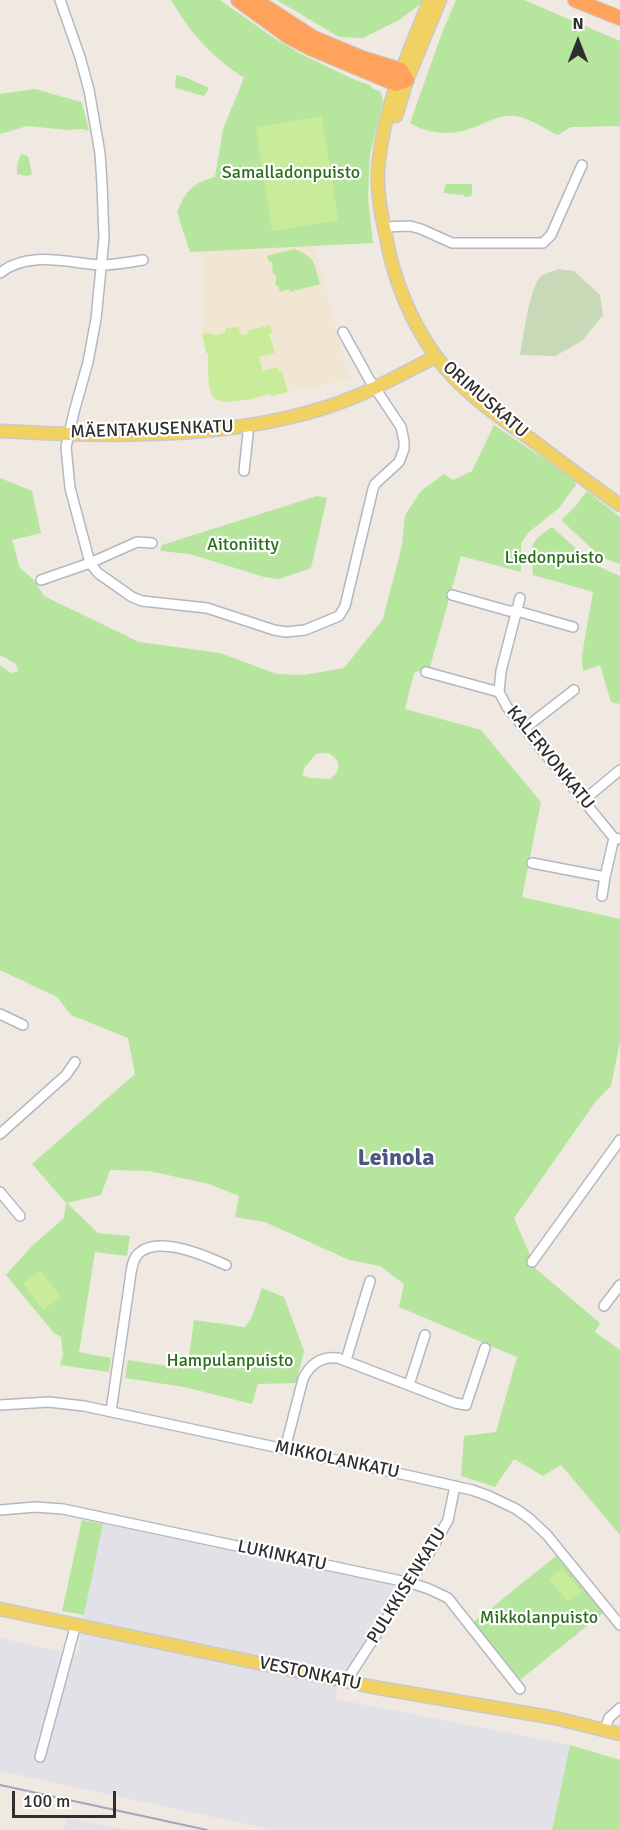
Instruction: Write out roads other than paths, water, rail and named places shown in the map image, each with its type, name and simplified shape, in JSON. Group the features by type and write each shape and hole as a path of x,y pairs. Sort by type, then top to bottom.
{"highway":[{"path":"238,0 289,37 310,48 375,76 402,78"},
{"path":"255,0 314,38 402,78"},
{"path":"575,0 620,18"}],"main road":[{"name":"ORIMUSKATU","path":"430,0 402,78 388,150 384,227 393,269 400,288 415,324 435,357 455,379 498,416 620,505"},
{"name":"ORIMUSKATU","path":"402,78 440,0"},
{"name":"MÄENTAKUSENKATU","path":"0,431 116,435 193,432 247,426 330,406 374,388 435,357"},
{"name":"VESTONKATU","path":"0,1608 348,1682 555,1718 620,1734"}],"street":[{"path":"60,0 86,82 98,144 104,209 102,265 93,335 66,447 70,488 90,562 98,573 132,597 142,601 207,608 274,630 286,632 305,630 339,616 345,606 373,489 375,484 399,462 404,449 401,427 374,388 343,332"},
{"path":"384,227 410,226 452,243 543,243 551,235 582,165"},
{"path":"0,273 9,266 26,261 67,261 102,265 143,260"},
{"path":"244,471 247,426"},
{"path":"41,580 137,542 152,543"},
{"path":"452,595 573,627"},
{"name":"KALERVONKATU","path":"520,598 501,671 499,692 507,707 617,839"},
{"path":"426,672 499,692"},
{"path":"525,728 574,690"},
{"path":"584,800 620,770"},
{"path":"602,896 605,877 617,839"},
{"path":"532,863 605,877"},
{"path":"0,1014 23,1025"},
{"path":"0,1134 66,1075 75,1062"},
{"path":"532,1262 620,1140"},
{"path":"0,1192 20,1216"},
{"path":"111,1411 129,1280 134,1260 140,1252 158,1246 174,1247 203,1254 226,1265"},
{"path":"346,1360 370,1281"},
{"path":"604,1306 620,1285"},
{"path":"409,1385 425,1335"},
{"path":"285,1449 303,1379 307,1370 321,1359 329,1357 346,1360 455,1403 466,1405 485,1348"},
{"name":"MIKKOLANKATU","path":"0,1405 49,1402 111,1411 472,1490 502,1501 530,1519 547,1535 620,1625"},
{"name":"PULKKISENKATU","path":"348,1682 448,1520 455,1486"},
{"name":"LUKINKATU","path":"0,1510 35,1507 62,1509 411,1583 429,1589 448,1598 520,1689"},
{"path":"40,1757 76,1624"},
{"path":"605,1729 609,1718 620,1708"}],"railway":[{"path":"0,1785 207,1830"}],"district":[{"name":"Leinola","path":"396,1159"}],"park label":[{"name":"Samalladonpuisto","path":"291,173"},
{"name":"Aitoniitty","path":"243,545"},
{"name":"Liedonpuisto","path":"554,558"},
{"name":"Hampulanpuisto","path":"230,1361"},
{"name":"Mikkolanpuisto","path":"539,1618"}]}
